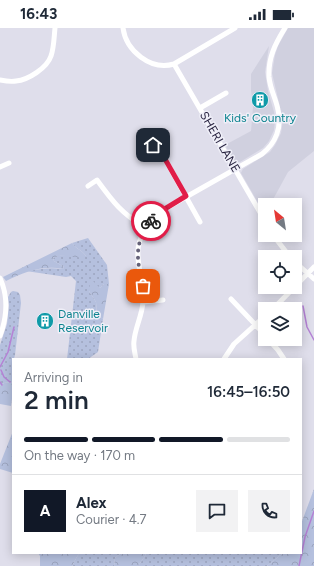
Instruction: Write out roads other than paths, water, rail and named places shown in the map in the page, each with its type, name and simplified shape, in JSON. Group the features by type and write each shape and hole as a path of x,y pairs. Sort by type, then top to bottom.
{"street":[{"path":"0,80 18,81 27,78 44,66 52,54 55,28"},
{"path":"123,28 124,36 128,42 144,60 156,66 174,64 235,28"},
{"path":"136,358 134,340 140,320 143,302 143,286 138,249 146,228 157,215 186,196 236,169 267,150 278,134 280,126 279,114 269,79 270,64 273,50 285,28"},
{"name":"SHERI LANE","path":"174,64 258,208"},
{"path":"200,108 226,93"},
{"path":"153,145 161,152 200,222"},
{"path":"0,167 9,163"},
{"path":"88,186 97,180 120,210 146,228"},
{"path":"278,242 285,250"},
{"path":"280,302 314,267"},
{"path":"302,268 314,279"},
{"path":"0,278 7,300 4,326 0,336"},
{"path":"231,298 258,328"},
{"path":"143,302 163,300"},
{"path":"225,358 234,344 258,322"},
{"path":"274,346 283,358"}],"waterway":[{"path":"303,306 307,327 314,340"},
{"path":"0,367 8,352 14,327"},
{"path":"1,370 4,377 10,382"},
{"path":"302,552 305,537 314,511"},
{"path":"299,566 301,554"}],"place":[{"name":"Kids' Country","path":"260,100"},
{"name":"Danville Reservoir","path":"45,321"}]}
